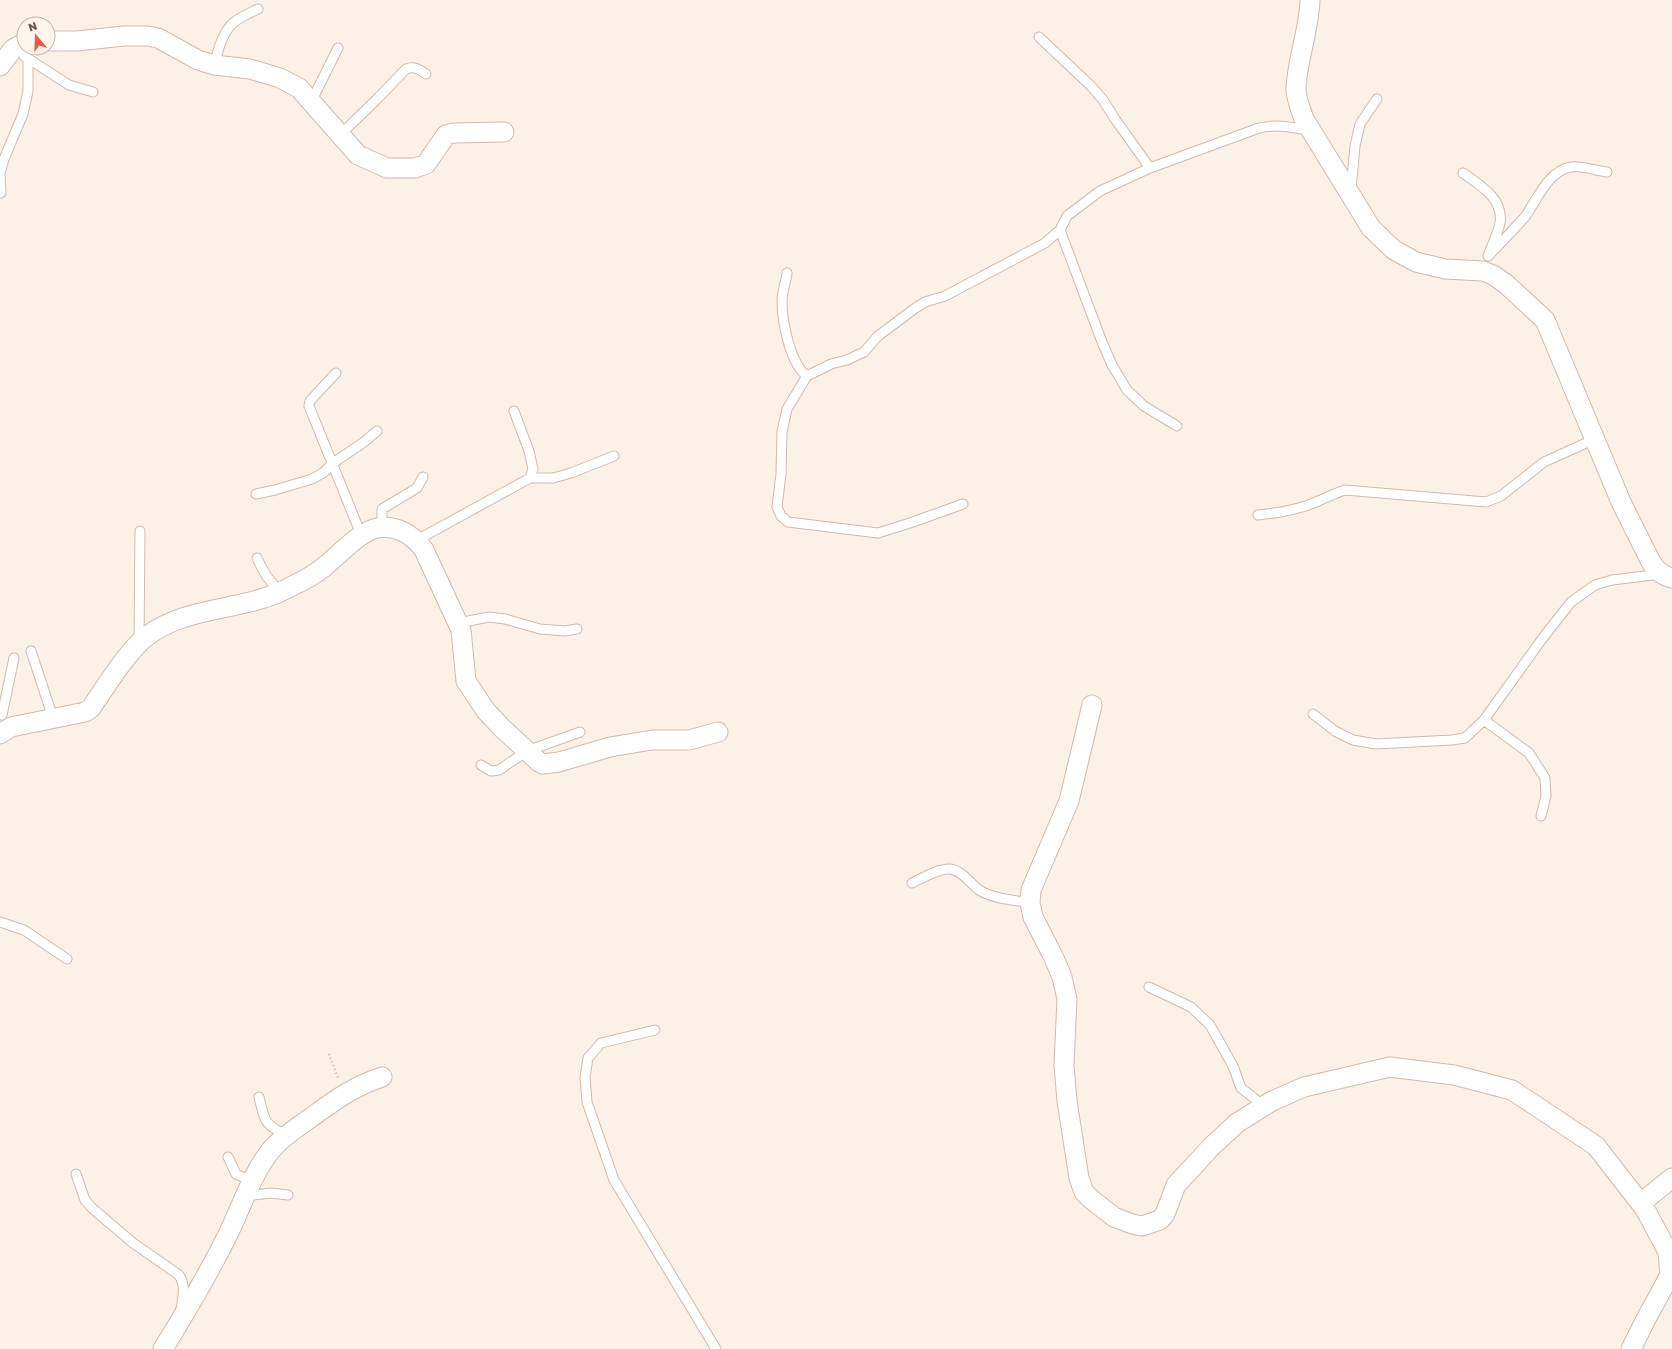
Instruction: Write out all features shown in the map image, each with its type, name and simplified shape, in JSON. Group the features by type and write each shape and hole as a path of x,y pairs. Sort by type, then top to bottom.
{"street":[{"path":"1310,0 1309,17 1296,90 1299,105 1304,119 1371,228 1394,250 1416,262 1445,269 1485,264 1493,275 1506,284 1545,320 1622,502 1650,562 1656,570 1667,576"},
{"path":"56,41 77,41 124,36 148,36 158,38 198,60 214,65 250,69 280,78 299,88 358,155 386,168 415,168 426,164 446,135 454,133 504,132"},
{"path":"0,66 16,54"},
{"path":"3,722 53,718 85,712 91,708 139,644 147,636 176,620 199,612 262,599 282,592 323,568 362,537 376,528 388,527 398,529 417,540 424,550 462,634 466,681 486,711 502,728 543,764 559,762 610,747 652,740 689,740 718,732"},
{"path":"1092,705 1069,801 1031,890 1030,903 1033,917 1062,977 1067,999 1064,1066 1067,1101 1079,1178 1084,1192 1114,1217 1132,1224 1142,1226 1160,1220 1165,1214 1176,1185 1212,1146 1237,1123 1264,1106 1304,1087 1390,1067 1454,1075 1512,1090 1596,1146 1641,1203 1657,1229 1668,1252 1670,1275 1631,1349"},
{"path":"163,1349 206,1277 230,1229 248,1188 271,1150 285,1135 344,1093 362,1084 382,1077"},
{"path":"1641,1203 1672,1178"}],"lane":[{"path":"214,65 220,43 230,26 240,18 258,9"},
{"path":"1039,37 1092,87 1103,100 1150,168"},
{"path":"311,102 338,48"},
{"path":"1,192 0,172 23,114 28,91 23,56"},
{"path":"30,56 69,86 93,92"},
{"path":"340,135 406,69 411,67 417,68 426,74"},
{"path":"1350,193 1355,146 1360,124 1377,99"},
{"path":"963,504 878,532 788,522 781,516 777,507 781,474 782,432 787,409 807,376 831,364 847,360 864,352 878,336 914,309 926,302 945,296 1045,243 1060,230 1067,216 1100,191 1150,168 1259,128 1271,125 1312,131"},
{"path":"1485,264 1530,210 1545,185 1558,172 1571,166 1607,172"},
{"path":"1463,173 1483,187 1494,199 1500,211 1500,223 1485,264"},
{"path":"1060,230 1102,342 1112,364 1127,390 1144,406 1177,426"},
{"path":"788,273 782,300 785,330 796,364 801,372 807,376"},
{"path":"336,373 310,401 309,406 362,537"},
{"path":"514,411 529,451 533,469 530,478"},
{"path":"256,494 312,479 323,473 333,463 364,442 377,431"},
{"path":"1258,515 1280,513 1298,509 1331,494 1345,490 1486,502 1501,496 1544,462 1595,439"},
{"path":"417,540 530,478 553,478 571,473 614,456"},
{"path":"382,528 382,509 417,488 423,477"},
{"path":"139,644 140,531"},
{"path":"257,558 266,576 272,584 282,592"},
{"path":"1313,714 1335,731 1353,740 1376,744 1465,738 1484,720 1542,639 1571,602 1595,585 1612,580 1667,576"},
{"path":"458,623 489,617 505,618 540,629 560,631 577,629"},
{"path":"31,651 53,718"},
{"path":"3,722 14,658"},
{"path":"1484,720 1529,753 1545,778 1546,796 1541,816"},
{"path":"481,765 491,771 499,770 527,751 580,732"},
{"path":"912,884 940,871 949,869 961,873 980,890 990,895 1030,903"},
{"path":"0,922 24,930 67,958"},
{"path":"1149,987 1191,1007 1210,1025 1233,1066 1241,1088 1264,1106"},
{"path":"655,1030 601,1043 588,1058 586,1077 587,1102 614,1180 716,1349"},
{"path":"259,1097 267,1124 285,1135"},
{"path":"228,1157 236,1174 248,1188 288,1195"},
{"path":"76,1174 86,1200 92,1208 133,1243 179,1275 183,1282 184,1292 179,1322"}],"path":[{"path":"329,1054 344,1093"}]}
